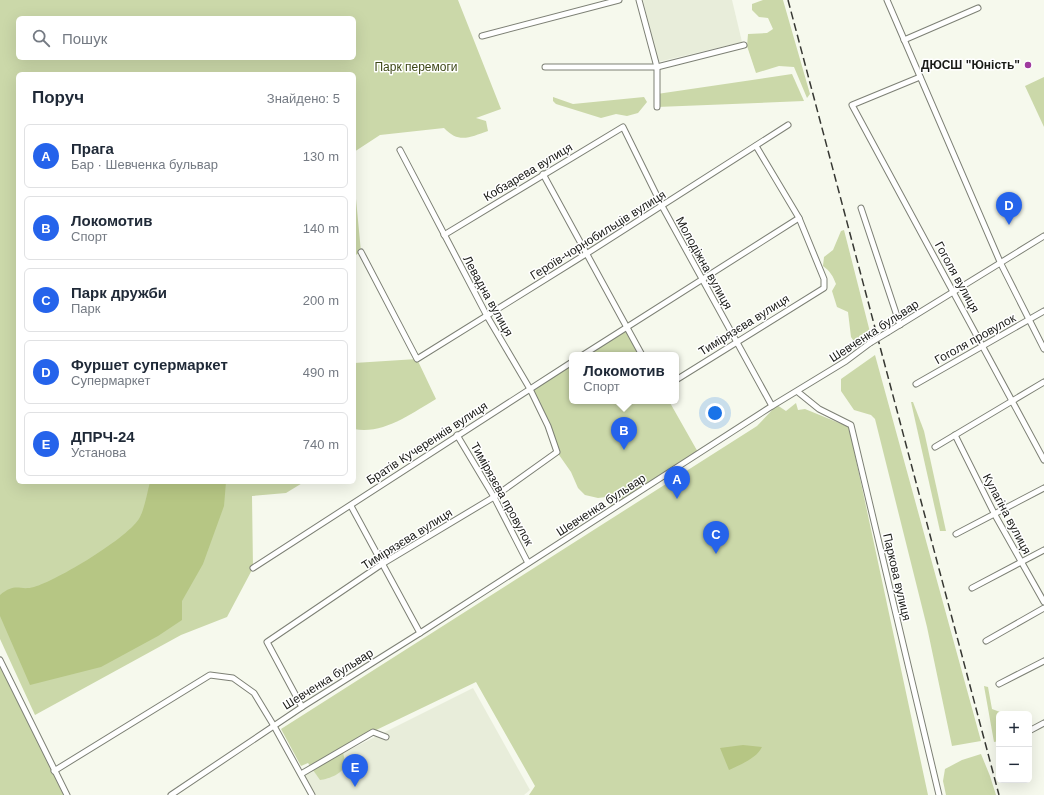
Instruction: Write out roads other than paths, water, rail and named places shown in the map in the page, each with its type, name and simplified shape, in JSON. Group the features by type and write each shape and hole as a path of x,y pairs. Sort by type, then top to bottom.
{"street":[{"path":"482,36 619,0"},
{"path":"639,0 657,67 657,107"},
{"path":"887,0 1001,264 1044,349"},
{"path":"904,40 978,8"},
{"path":"546,67 657,67 744,45"},
{"name":"Гоголя вулиця","path":"920,77 852,105 984,346 1044,460"},
{"name":"Героїв-чорнобильців вулиця","path":"361,252 417,358 586,254 788,125"},
{"name":"Кобзарева вулиця","path":"444,235 542,174 622,127"},
{"name":"Молодіжна вулиця","path":"622,127 662,206 735,342 772,406"},
{"path":"588,352 702,278 799,218 756,146"},
{"name":"Левадна вулиця","path":"400,150 487,316 530,388 548,426 557,452"},
{"path":"542,174 640,352"},
{"path":"861,208 900,325"},
{"name":"Тимірязєва вулиця","path":"679,378 824,288 824,279 799,218"},
{"name":"Шевченка бульвар","path":"171,795 302,707 420,634 772,406 798,392 888,332 1001,264 1044,236"},
{"name":"Гоголя провулок","path":"916,384 1044,311"},
{"name":"Братів Кучеренків вулиця","path":"253,568 569,364"},
{"path":"934,447 1044,382"},
{"name":"Паркова вулиця","path":"798,392 819,409 851,425 939,795"},
{"name":"Тимірязєва провулок","path":"457,435 494,497 528,563"},
{"name":"Кулагіна вулиця","path":"955,435 994,515 1044,602"},
{"name":"Тимірязєва вулиця","path":"302,707 267,642 382,564 494,497 557,452"},
{"path":"956,534 1044,488"},
{"path":"351,506 420,634"},
{"path":"972,588 1044,550"},
{"path":"986,641 1044,608"},
{"path":"0,660 67,795"},
{"path":"998,684 1044,661"},
{"path":"54,771 210,675 233,678 254,693 312,795"},
{"path":"1032,729 1044,723"},
{"path":"300,774 373,732 386,737"}],"railway":[{"path":"788,0 999,795"}],"place":[{"name":"ДЮСШ \"Юність\"","path":"1028,65"},
{"name":"Фуршет супермаркет","path":"1009,225"},
{"name":"Локомотив","path":"624,450"},
{"name":"Прага","path":"677,499"},
{"name":"Парк дружби","path":"716,554"},
{"name":"ДПРЧ-24","path":"355,787"}],"park label":[{"name":"Парк перемоги","path":"416,67"}]}
